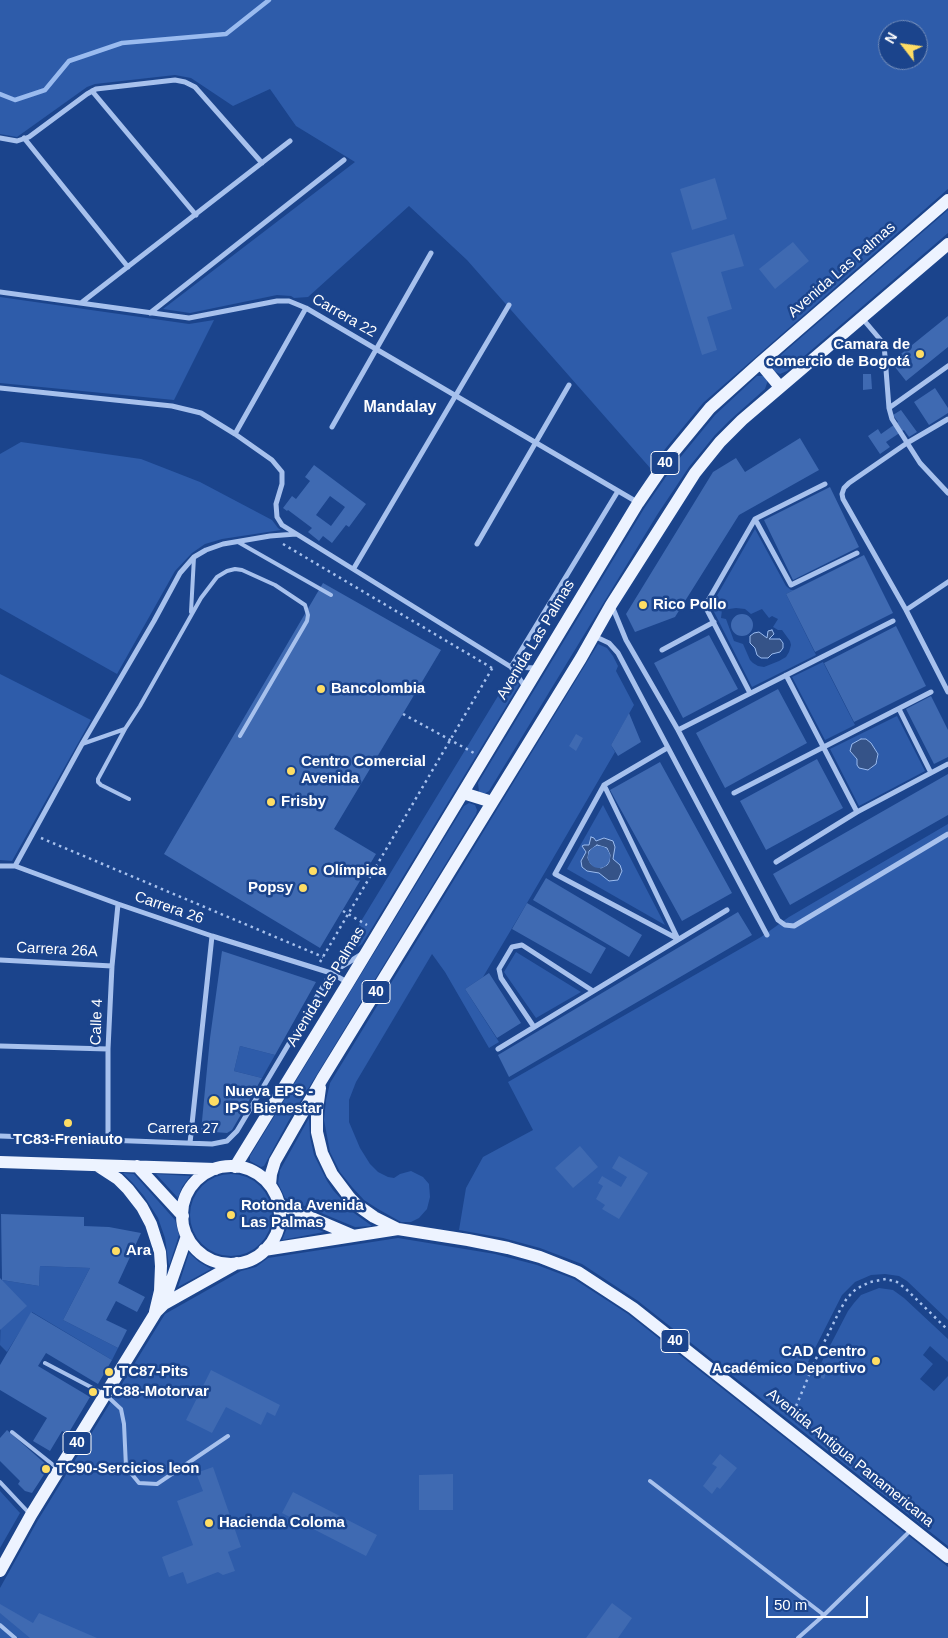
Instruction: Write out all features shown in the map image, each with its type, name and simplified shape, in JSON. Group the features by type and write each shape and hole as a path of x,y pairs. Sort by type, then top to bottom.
{"main road":[{"name":"Avenida Las Palmas","path":"235,1166 348,983 638,503 668,459 710,408 948,200"},
{"name":"40","path":"270,1185 275,1161 322,1079 611,605 695,473 720,442 742,420 948,244"},
{"path":"760,363 780,387"},
{"path":"463,793 492,802"},
{"path":"322,1079 317,1110 317,1132 322,1153 329,1169 340,1186 357,1205 398,1230"},
{"path":"0,1162 215,1169 235,1166 256,1173 270,1185 279,1204 354,1236"},
{"path":"97,1165 118,1179 128,1189 142,1207 154,1231 160,1252 162,1278 154,1315"},
{"path":"137,1166 183,1216"},
{"path":"164,1304 187,1236 183,1216 184,1203 190,1189 202,1176 215,1169"},
{"name":"40","path":"187,1236 195,1248 210,1259 224,1263 252,1260 273,1240 280,1216 279,1204"},
{"name":"Avenida Antigua Panamericana","path":"264,1250 398,1230 508,1248 540,1257 578,1272 633,1308 787,1428 948,1558"},
{"path":"164,1304 237,1263"},
{"name":"40","path":"0,1571 31,1515 154,1315 164,1304"}],"street":[{"path":"0,138 17,141 29,136 96,89 175,80 196,87 262,162"},
{"path":"92,91 196,214"},
{"path":"24,138 128,267"},
{"path":"81,303 290,141"},
{"path":"150,312 344,160"},
{"path":"332,427 431,253"},
{"name":"Carrera 22","path":"0,292 189,318 277,301 289,301 306,308 377,349 638,503"},
{"path":"354,568 509,305"},
{"path":"235,434 306,308"},
{"path":"861,317 884,344 892,419 920,463 948,493"},
{"path":"890,408 948,366"},
{"path":"477,544 570,385"},
{"path":"0,388 172,406 201,413 272,460 282,472 282,484 276,504 277,517 282,525 511,667 526,688"},
{"path":"948,419 907,443 849,483 844,488 842,494 846,505 906,610 948,692"},
{"path":"750,693 705,606 755,519 825,484"},
{"path":"511,667 618,491"},
{"path":"755,519 791,585 857,553"},
{"path":"16,866 82,744 180,573 194,557 223,544 270,536 297,534"},
{"path":"906,610 948,582"},
{"path":"611,605 626,640 678,730 778,920 785,925 794,926 948,834"},
{"path":"678,730 892,621"},
{"path":"662,650 714,622"},
{"path":"593,636 609,643 618,653 767,935"},
{"path":"511,667 538,668"},
{"path":"786,675 857,812"},
{"path":"734,793 930,692"},
{"path":"899,709 931,773"},
{"path":"667,748 604,785 555,874 678,938"},
{"path":"776,862 857,812 948,764"},
{"path":"604,785 678,938"},
{"name":"Carrera 26","path":"0,866 16,866 212,936 331,972 348,983"},
{"name":"Calle 4","path":"108,1141 108,1049 112,966 118,904"},
{"path":"498,1049 727,910"},
{"path":"190,1143 212,936"},
{"path":"534,1027 501,978 499,969 512,947 522,945 593,991"},
{"path":"331,972 367,951"},
{"name":"Carrera 26A","path":"0,960 112,966"},
{"name":"Carrera 27","path":"0,1136 190,1143 220,1143 227,1141 232,1137 331,972"},
{"path":"0,1046 108,1049"}],"lane":[{"path":"238,542 331,595"},
{"path":"191,614 194,557"},
{"path":"129,799 98,782 125,729 201,598 217,577 234,569 242,570 275,585 300,602 307,610 307,621 240,736"},
{"path":"82,744 125,729"},
{"path":"0,1162 0,1169"},
{"path":"45,1363 106,1395 121,1409 124,1424 126,1467 139,1484 157,1484 228,1436"},
{"path":"12,1432 60,1470"},
{"path":"650,1481 824,1615"},
{"path":"0,1482 31,1515"},
{"path":"798,1638 912,1529"},
{"path":"0,1625 15,1638"}],"path":[{"path":"270,536 492,668"},
{"path":"317,968 498,659"},
{"path":"403,714 484,759"},
{"path":"33,834 323,957"},
{"path":"343,911 378,932"},
{"path":"813,1365 847,1298 856,1288 870,1282 886,1279 897,1282 948,1330"},
{"path":"787,1428 810,1373"}],"shaded area":[{"path":"0,0 948,0 948,189 703,403 651,469 467,260 409,206 308,297 294,298 277,295 190,313 163,309 355,162 296,126 270,89 233,106 191,78 175,75 95,84 87,87 17,137 0,134"},
{"path":"948,210 948,233 787,371 780,374 774,371 773,365 782,354"},
{"path":"0,297 189,324 214,320 174,400 0,383"},
{"path":"757,376 763,376 768,380 765,389 715,435 689,467 657,515 489,791 484,794 479,792 478,783 645,507 674,465 715,415"},
{"path":"21,442 141,459 200,482 272,520 281,530 222,539 205,544 192,553 175,571 117,674 0,608 0,454"},
{"path":"755,529 786,586 794,590 786,594 816,655 752,687 711,606","holes":["745,609 751,614 762,609 769,618 772,616 778,619 773,627 782,630 791,645 786,657 764,667 758,666 750,660 743,644 734,641 726,619 721,618 722,610"]},
{"path":"772,630 774,634 769,639 780,639 783,643 783,648 780,652 772,654 768,658 761,658 750,643 750,636 759,632 767,638 768,631"},
{"path":"598,644 607,648 613,656 618,666 616,671 634,705 611,745 615,752 483,977 465,989 499,1042 489,1048 445,972 432,954 356,1082 349,1100 349,1122 360,1148 370,1164 378,1172 388,1177 394,1178 411,1171 423,1177 429,1184 430,1197 427,1209 419,1218 411,1222 401,1222 364,1200 340,1172 330,1152 324,1120 330,1083"},
{"path":"823,662 855,725 825,740 792,677"},
{"path":"512,673 519,685 372,928 362,944 335,964"},
{"path":"0,674 91,720 12,861 0,860"},
{"path":"897,716 925,771 859,806 830,749","holes":["861,739 868,740 878,753 878,760 868,770 859,768 857,759 850,751 852,744"]},
{"path":"861,739 866,739 871,743 878,754 876,764 868,770 859,768 857,759 850,751 852,744"},
{"path":"469,803 475,805 476,814 289,1120 264,1166 261,1167 250,1161 250,1156 464,806"},
{"path":"603,805 665,925 567,869"},
{"path":"948,824 948,1320 907,1281 899,1276 871,1275 855,1282 842,1295 808,1362 819,1367 854,1303 861,1295 879,1288 893,1290 904,1298 948,1339 948,1362 930,1346 923,1355 933,1364 920,1379 934,1391 948,1376 948,1546 638,1301 582,1264 540,1248 503,1238 459,1230 466,1188 483,1157 533,1130 508,1082 761,937 789,917"},
{"path":"591,837 596,841 604,838 613,841 615,847 613,859 620,865 622,871 618,880 609,881 599,873 587,871 582,867 581,861 586,852 582,846 589,845","holes":["597,845 607,848 610,855 607,865 601,868 591,864 588,858 589,851"]},
{"path":"516,952 581,992 536,1018 504,972"},
{"path":"240,1046 275,1055 262,1078 234,1071"},
{"path":"309,1118 310,1137 314,1155 327,1181 354,1213 372,1226 355,1227 285,1198 278,1183 280,1170"},
{"path":"123,1173 134,1174 175,1220 179,1235 169,1266 165,1238 158,1218 144,1196"},
{"path":"156,1174 190,1176 182,1187 178,1198"},
{"path":"231,1174 247,1177 260,1186 269,1199 272,1215 269,1231 260,1244 247,1253 231,1256 215,1253 202,1244 193,1231 190,1215 193,1199 202,1186 215,1177"},
{"path":"288,1216 324,1232 282,1240 287,1228"},
{"path":"398,1238 495,1254 537,1265 574,1279 628,1314 948,1567 948,1638 0,1638 0,1588 38,1520 165,1314 241,1271 256,1267 268,1258"},
{"path":"189,1253 211,1269 178,1287"},
{"path":"40,1266 90,1268 63,1320 118,1348 112,1360 32,1312 7,1352 0,1345 2,1280 39,1286"},
{"path":"0,1491 20,1513 0,1548"}],"building":[{"path":"715,178 727,219 692,230 680,189"},
{"path":"734,234 744,266 721,272 732,309 707,317 717,350 702,355 671,253"},
{"path":"793,242 809,261 775,289 759,269"},
{"name":"Camara de comercio de Bogotá","path":"948,316 948,347 906,381 891,362"},
{"path":"863,374 871,374 872,389 863,390"},
{"path":"935,388 948,408 948,413 929,425 914,402"},
{"path":"901,410 917,432 909,437 904,430 886,442 890,447 880,454 868,436 878,429 881,434 898,422 893,415"},
{"path":"800,438 819,470 739,515 675,617 635,632 626,614 713,472 736,458 745,472"},
{"path":"314,465 366,504 349,527 346,525 332,543 323,536 319,541 308,532 312,528 283,508 292,496 296,499 310,481 305,477","holes":["330,496 345,507 331,526 316,515"]},
{"path":"830,487 859,547 793,580 764,520"},
{"path":"864,555 893,613 815,652 786,594"},
{"name":"Centro Comercial Avenida","path":"323,583 441,650 334,829 376,854 320,948 164,854"},
{"path":"738,614 746,614 753,621 753,629 746,636 738,636 731,629 731,621"},
{"path":"896,626 926,686 854,722 824,663"},
{"path":"709,635 738,689 683,718 654,663"},
{"path":"778,689 807,743 725,788 696,733"},
{"path":"931,696 948,730 948,757 934,764 906,709"},
{"path":"629,713 641,742 618,756 611,745"},
{"path":"576,734 583,738 576,751 569,746"},
{"path":"817,759 843,808 766,850 740,801"},
{"path":"660,762 732,893 682,921 610,790"},
{"path":"948,774 948,815 790,905 773,874"},
{"path":"599,846 607,849 610,857 607,865 599,868 591,865 588,857 591,849"},
{"path":"546,878 642,935 629,957 533,900"},
{"path":"527,903 606,948 591,974 512,929"},
{"path":"738,912 752,935 509,1077 498,1055"},
{"path":"222,951 316,982 275,1055 240,1046 234,1071 262,1078 232,1130 227,1133 201,1131 210,1038"},
{"path":"489,973 521,1023 497,1038 465,989"},
{"path":"580,1146 598,1167 573,1188 555,1168"},
{"path":"619,1156 648,1173 619,1219 602,1209 605,1205 596,1199 603,1186 598,1183 602,1176 621,1187 627,1177 612,1168"},
{"path":"1,1214 84,1217 84,1226 109,1227 141,1233 118,1283 145,1297 137,1312 116,1301 106,1320 127,1330 118,1348 63,1320 90,1268 40,1266 39,1286 2,1280"},
{"path":"0,1278 27,1306 0,1330"},
{"path":"31,1312 112,1360 98,1384 46,1353 38,1366 90,1397 68,1434 62,1431 50,1451 33,1441 47,1418 0,1390 0,1365"},
{"path":"799,1359 827,1371 824,1379 795,1367"},
{"path":"211,1370 280,1405 275,1416 267,1412 261,1425 226,1407 212,1433 186,1420"},
{"path":"7,1430 49,1467 32,1493 25,1491 18,1484 20,1481 0,1461 0,1438"},
{"path":"720,1454 737,1468 720,1489 717,1487 712,1494 703,1486 717,1467 712,1464"},
{"name":"Hacienda Coloma","path":"213,1467 241,1547 228,1552 235,1571 223,1575 218,1572 187,1584 183,1572 169,1577 162,1557 193,1545 177,1501 203,1491 196,1473"},
{"path":"453,1474 453,1510 419,1510 419,1475"},
{"path":"293,1492 377,1535 366,1556 282,1513"},
{"path":"612,1603 632,1618 618,1638 586,1638"},
{"path":"0,1604 33,1623 39,1613 97,1638 30,1638 0,1613"}],"waterway":[{"path":"0,94 15,100 45,90 69,61 122,43 226,34 269,0"}],"place":[{"name":"Camara de comercio de Bogotá","path":"920,354"},
{"name":"Rico Pollo","path":"643,605"},
{"name":"Bancolombia","path":"321,689"},
{"name":"Centro Comercial Avenida","path":"291,771"},
{"name":"Frisby","path":"271,802"},
{"name":"Olímpica","path":"313,871"},
{"name":"Popsy","path":"303,888"},
{"name":"Nueva EPS - IPS Bienestar","path":"214,1101"},
{"name":"TC83-Freniauto","path":"68,1123"},
{"name":"Rotonda Avenida Las Palmas","path":"231,1215"},
{"name":"Ara","path":"116,1251"},
{"name":"CAD Centro Académico Deportivo","path":"876,1361"},
{"name":"TC87-Pits","path":"109,1372"},
{"name":"TC88-Motorvar","path":"93,1392"},
{"name":"TC90-Sercicios leon","path":"46,1469"},
{"name":"Hacienda Coloma","path":"209,1523"}],"district":[{"name":"Mandalay","path":"400,408"}]}
